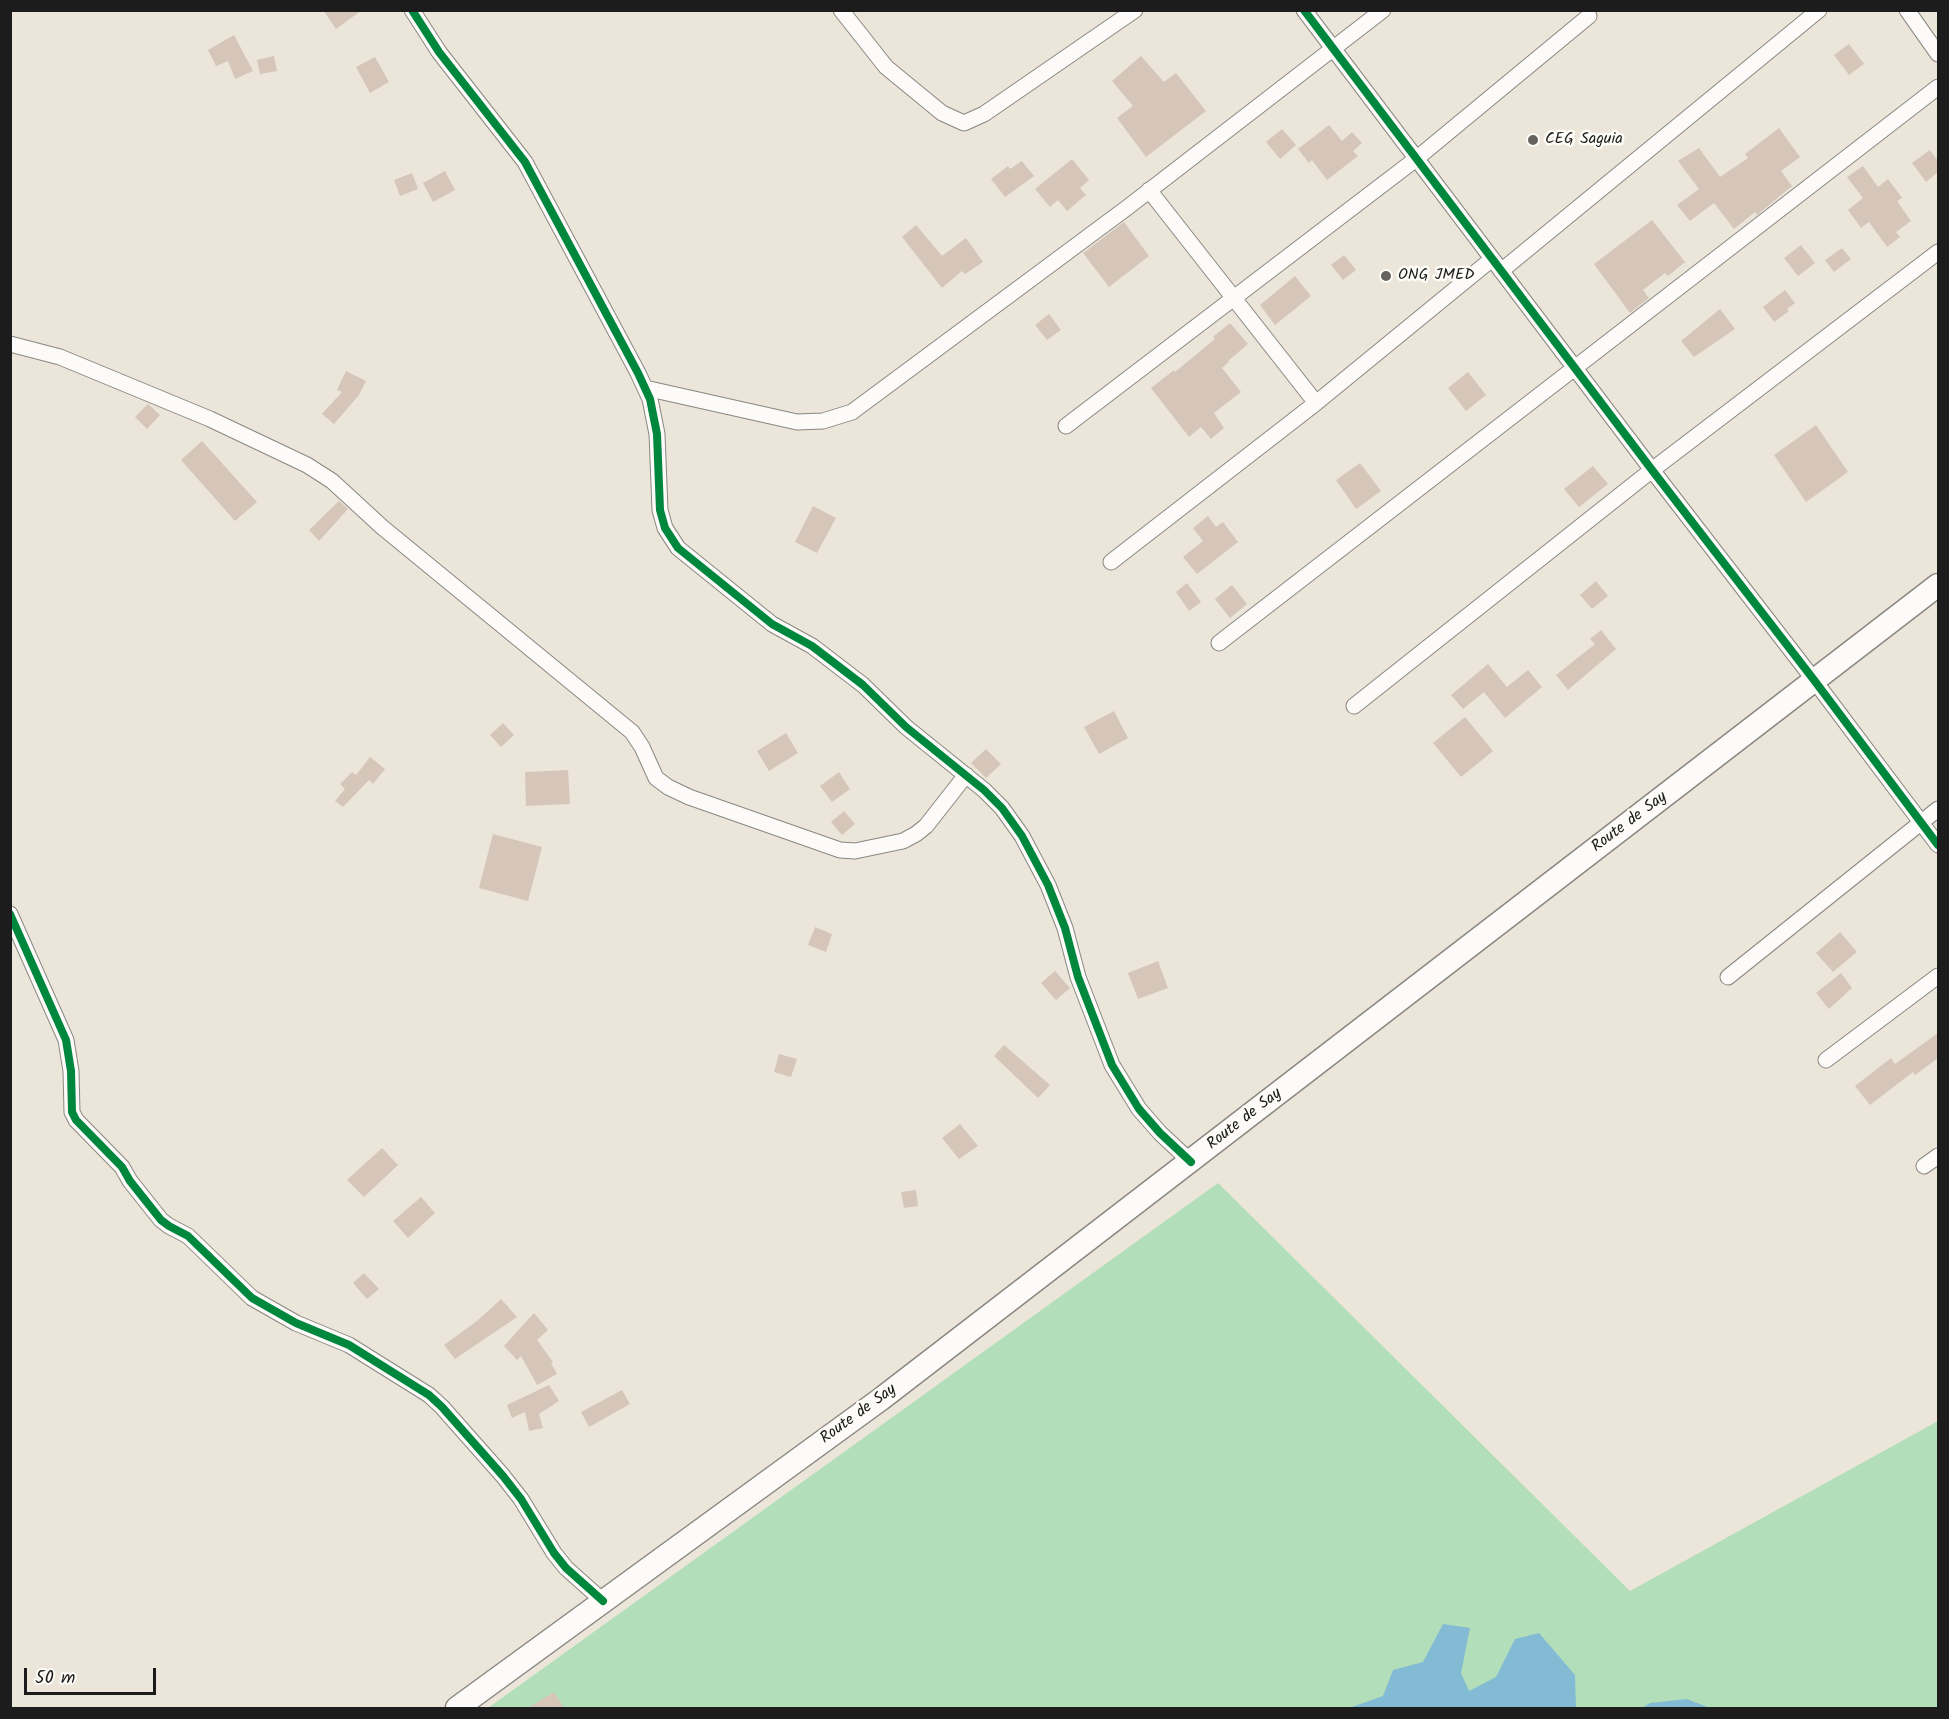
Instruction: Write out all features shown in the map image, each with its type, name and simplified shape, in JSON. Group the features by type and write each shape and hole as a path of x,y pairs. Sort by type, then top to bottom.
{"main road":[{"name":"Route de Say","path":"457,1708 881,1399 1938,585"}],"street":[{"path":"412,10 440,52 525,162 645,388 650,399 657,434 660,510 665,528 678,548 772,624 812,646 863,685 906,727 966,775 1002,808 1022,836 1048,885 1065,928 1078,977 1112,1065 1139,1109 1160,1133 1191,1162"},
{"path":"841,10 886,68 942,113 964,123 984,114 1135,10"},
{"path":"1304,10 1938,845"},
{"path":"645,388 797,422 823,421 852,412 1149,190 1383,10"},
{"path":"1111,562 1497,265 1819,10"},
{"path":"1907,10 1938,54"},
{"path":"1066,426 1416,159 1589,16"},
{"path":"1219,643 1938,87"},
{"path":"1149,190 1316,403"},
{"path":"1354,706 1652,470 1938,252"},
{"path":"10,344 60,357 210,419 307,465 332,481 382,527 633,732 657,778 668,787 689,798 840,850 855,851 903,841 916,834 926,826 966,775"},
{"path":"1728,977 1938,809"},
{"path":"10,914 66,1040 71,1107 76,1120 122,1167 130,1181 161,1220 188,1236 252,1298 296,1323 349,1345 429,1395 503,1476 533,1516 554,1553 566,1568 603,1601"},
{"path":"1826,1060 1938,976"},
{"path":"1924,1166 1938,1156"}],"green space":[{"path":"1218,1183 1630,1591 1938,1421 1938,1708 488,1708"}],"water":[{"path":"1443,1624 1470,1628 1461,1673 1469,1691 1496,1677 1515,1639 1539,1633 1575,1675 1576,1708 1349,1708 1383,1696 1393,1670 1423,1662"},
{"path":"1687,1699 1710,1708 1642,1708 1650,1703"}],"building":[{"path":"323,10 362,10 336,29"},
{"path":"234,35 253,71 235,79 228,61 216,66 208,50"},
{"path":"1849,44 1864,64 1849,75 1834,55"},
{"path":"274,56 277,71 260,74 257,60"},
{"path":"1141,56 1164,82 1176,73 1206,111 1146,157 1117,118 1133,106 1112,81"},
{"path":"375,57 389,82 370,93 356,67"},
{"path":"1329,125 1342,141 1352,132 1362,143 1353,151 1358,156 1327,180 1312,160 1309,163 1298,149"},
{"path":"1779,128 1800,157 1781,171 1792,186 1757,215 1755,212 1734,229 1714,203 1690,221 1677,205 1699,189 1678,161 1699,148 1720,177 1748,158 1745,154"},
{"path":"1282,129 1296,145 1280,159 1266,142"},
{"path":"1930,150 1938,161 1938,172 1926,182 1912,163"},
{"path":"1072,159 1089,180 1080,188 1086,195 1067,211 1058,200 1050,207 1035,189"},
{"path":"1022,161 1034,176 1005,197 991,179 1008,166 1010,169"},
{"path":"1863,166 1878,187 1888,179 1902,198 1897,201 1911,221 1896,232 1900,237 1887,247 1869,222 1861,228 1848,210 1863,198 1847,177"},
{"path":"445,171 455,190 433,202 423,183"},
{"path":"412,173 418,189 400,196 394,180"},
{"path":"1652,220 1685,262 1668,276 1665,273 1643,290 1649,298 1630,313 1594,264"},
{"path":"1124,222 1149,256 1109,287 1083,253"},
{"path":"916,225 942,256 966,238 983,262 965,274 962,271 942,288 902,237"},
{"path":"1801,245 1815,263 1798,276 1784,258"},
{"path":"1842,248 1851,259 1834,272 1825,260"},
{"path":"1344,255 1356,270 1343,280 1331,265"},
{"path":"1295,276 1311,296 1275,325 1260,305"},
{"path":"1785,290 1795,303 1787,309 1789,311 1774,322 1763,307"},
{"path":"1720,309 1735,329 1694,357 1681,341"},
{"path":"1049,314 1061,330 1047,340 1035,325"},
{"path":"1230,323 1248,344 1222,368 1241,392 1214,413 1224,428 1211,439 1201,427 1189,437 1151,388 1174,370 1175,372 1215,339 1213,337"},
{"path":"346,371 366,381 359,395 334,424 322,414 342,392 337,390"},
{"path":"1468,372 1486,395 1466,411 1448,388"},
{"path":"148,404 160,415 147,429 135,417"},
{"path":"1816,425 1848,472 1806,502 1774,455"},
{"path":"202,441 257,502 235,521 181,460"},
{"path":"1360,463 1381,491 1356,509 1336,480"},
{"path":"1593,466 1608,484 1579,507 1564,489"},
{"path":"339,501 348,509 319,541 309,530"},
{"path":"813,506 836,518 817,553 795,542"},
{"path":"1208,516 1216,527 1223,522 1238,542 1197,574 1183,557 1203,541 1193,528"},
{"path":"1596,581 1608,596 1592,609 1580,595"},
{"path":"1187,583 1201,602 1189,611 1176,592"},
{"path":"1232,585 1247,604 1230,618 1215,599"},
{"path":"1601,630 1616,649 1568,690 1556,675 1595,644 1590,639"},
{"path":"1488,664 1507,687 1528,670 1542,687 1505,718 1484,692 1463,709 1451,695"},
{"path":"1114,711 1128,738 1099,754 1084,727"},
{"path":"1465,717 1493,751 1461,777 1433,743"},
{"path":"503,723 514,735 501,747 490,735"},
{"path":"786,733 798,753 769,771 757,751"},
{"path":"986,749 1001,764 986,778 971,763"},
{"path":"370,757 385,769 373,784 369,780 343,807 335,801 345,789 340,784 352,772 356,775"},
{"path":"568,770 570,804 526,806 525,772"},
{"path":"839,772 850,789 832,802 820,786"},
{"path":"844,811 855,824 842,835 831,822"},
{"path":"493,834 542,847 528,901 479,888"},
{"path":"815,927 832,934 826,952 808,945"},
{"path":"1840,932 1857,952 1833,972 1816,953"},
{"path":"1158,961 1168,988 1138,999 1128,973"},
{"path":"1055,971 1070,988 1056,1000 1041,983"},
{"path":"1841,973 1852,988 1829,1009 1816,993"},
{"path":"1938,1033 1938,1058 1915,1075 1913,1072 1870,1105 1855,1086 1891,1058 1895,1064"},
{"path":"1004,1045 1050,1085 1038,1098 994,1056"},
{"path":"779,1054 797,1059 791,1077 774,1072"},
{"path":"960,1124 978,1146 959,1159 942,1138"},
{"path":"382,1148 398,1165 364,1197 347,1180"},
{"path":"916,1190 918,1206 904,1208 901,1192"},
{"path":"421,1197 435,1213 408,1238 393,1221"},
{"path":"364,1273 379,1289 367,1299 353,1283"},
{"path":"501,1299 517,1317 455,1359 444,1345 477,1321"},
{"path":"534,1313 548,1330 537,1340 553,1362 551,1363 557,1374 537,1385 521,1356 517,1360 504,1346"},
{"path":"549,1385 559,1401 539,1414 543,1428 529,1431 525,1412 512,1418 507,1405"},
{"path":"622,1390 630,1404 589,1427 581,1412"},
{"path":"554,1692 564,1708 528,1708"}],"cycle path":[{"path":"412,10 439,52 525,162 638,373 650,399 657,434 660,510 665,528 678,548 772,624 812,646 863,685 906,727 984,790 1002,808 1022,836 1048,885 1065,928 1078,977 1112,1065 1139,1109 1160,1133 1191,1162"},
{"path":"1304,10 1938,845"},
{"path":"10,914 66,1040 71,1071 72,1112 76,1120 122,1167 130,1181 161,1220 188,1236 252,1298 296,1323 349,1345 429,1395 503,1476 521,1499 554,1553 566,1568 603,1601"}],"place":[{"name":"CEG Saguia","path":"1533,140"},
{"name":"ONG JMED","path":"1386,276"}]}
